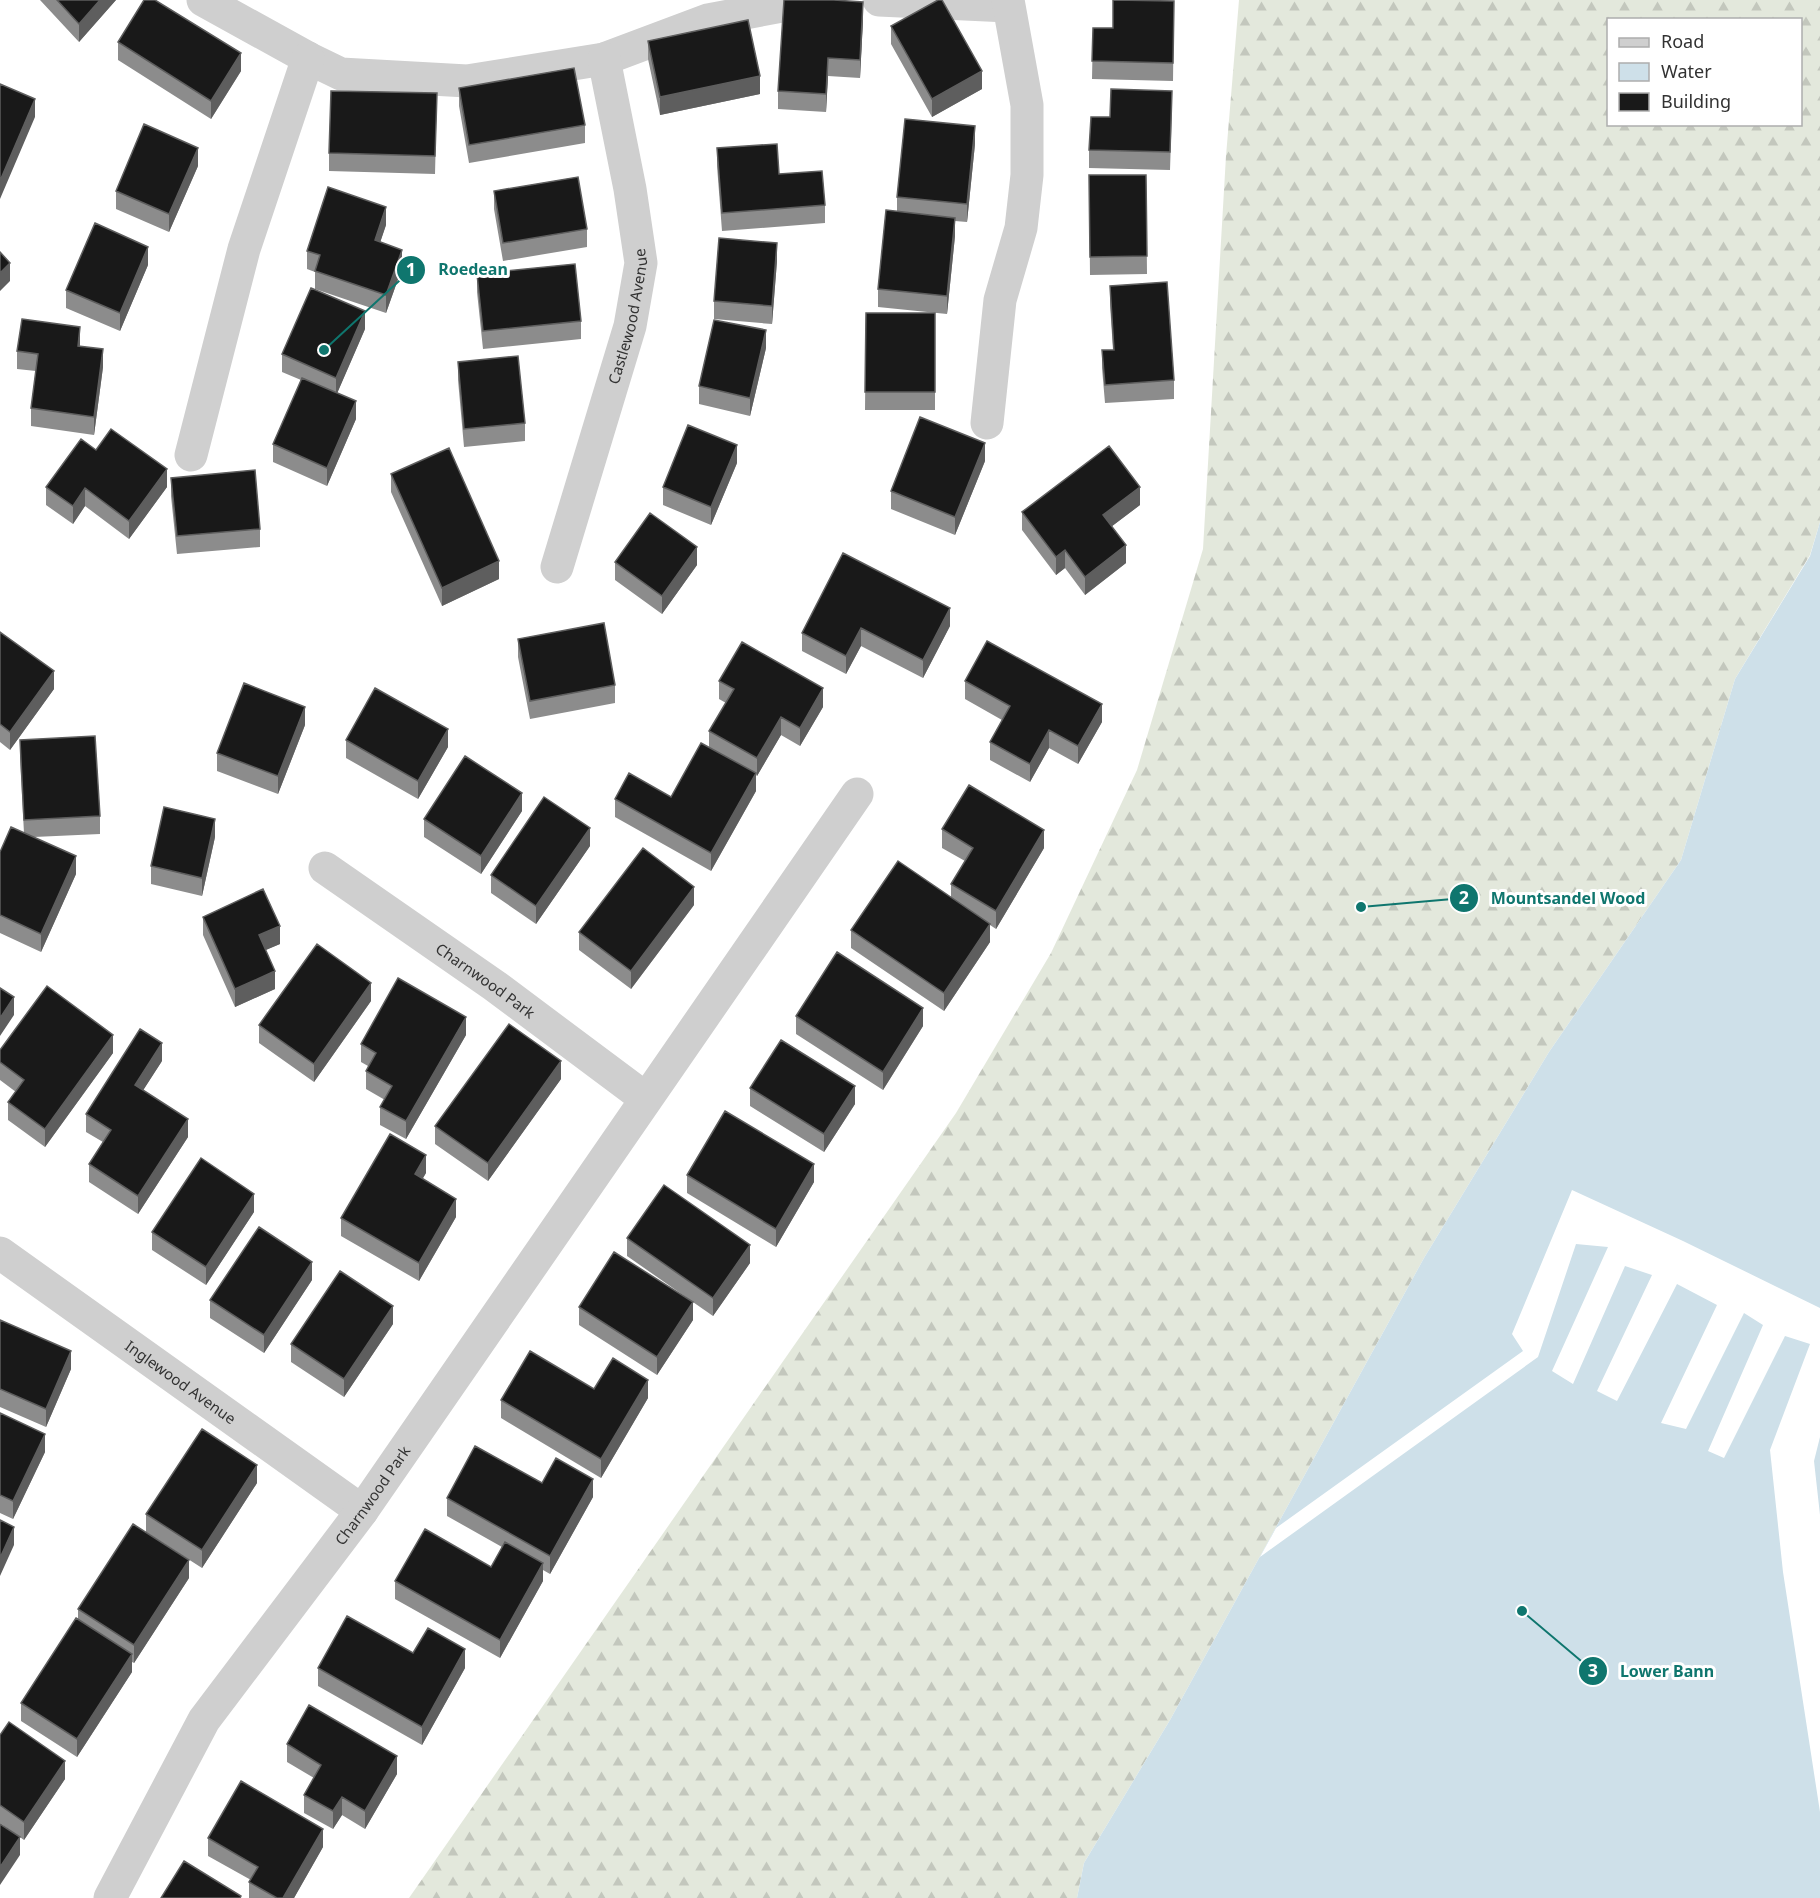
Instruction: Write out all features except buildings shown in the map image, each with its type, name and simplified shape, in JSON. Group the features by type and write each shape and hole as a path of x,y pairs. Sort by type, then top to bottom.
{"street":[{"path":"203,0 341,74 467,81 604,59 708,20 814,0"},
{"path":"879,0 1008,3 1027,105 1027,175 1021,228 1000,300 987,423"},
{"path":"191,455 244,249 308,58"},
{"name":"Castlewood Avenue","path":"557,567 630,326 641,263 630,189 604,59"},
{"name":"Charnwood Park","path":"110,1898 204,1720 362,1511 857,794"},
{"name":"Charnwood Park","path":"325,868 495,986 645,1098"},
{"name":"Inglewood Avenue","path":"0,1253 362,1511"}],"green space":[{"path":"1239,0 1820,0 1820,522 1810,555 1735,679 1681,860 1549,1052 1424,1258 1170,1720 1084,1863 1077,1898 409,1898 956,1113 1051,953 1137,770 1203,549 1226,156"}],"water":[{"path":"1820,522 1820,1898 1077,1898 1084,1863 1170,1720 1424,1258 1549,1052 1681,860 1735,679 1810,556"}],"pier":[{"path":"1572,1190 1820,1308 1820,1437 1814,1461 1820,1515 1820,1812 1783,1572 1770,1450 1810,1344 1785,1336 1724,1458 1708,1451 1763,1325 1744,1313 1686,1429 1661,1423 1717,1305 1677,1284 1617,1401 1597,1391 1652,1275 1625,1266 1573,1384 1552,1371 1608,1247 1576,1244 1538,1357 1260,1557 1276,1528 1523,1351 1512,1334"}],"place":[{"name":"Roedean","path":"324,350"},
{"name":"Mountsandel Wood","path":"1361,907"},
{"name":"Lower Bann","path":"1522,1611"}]}
